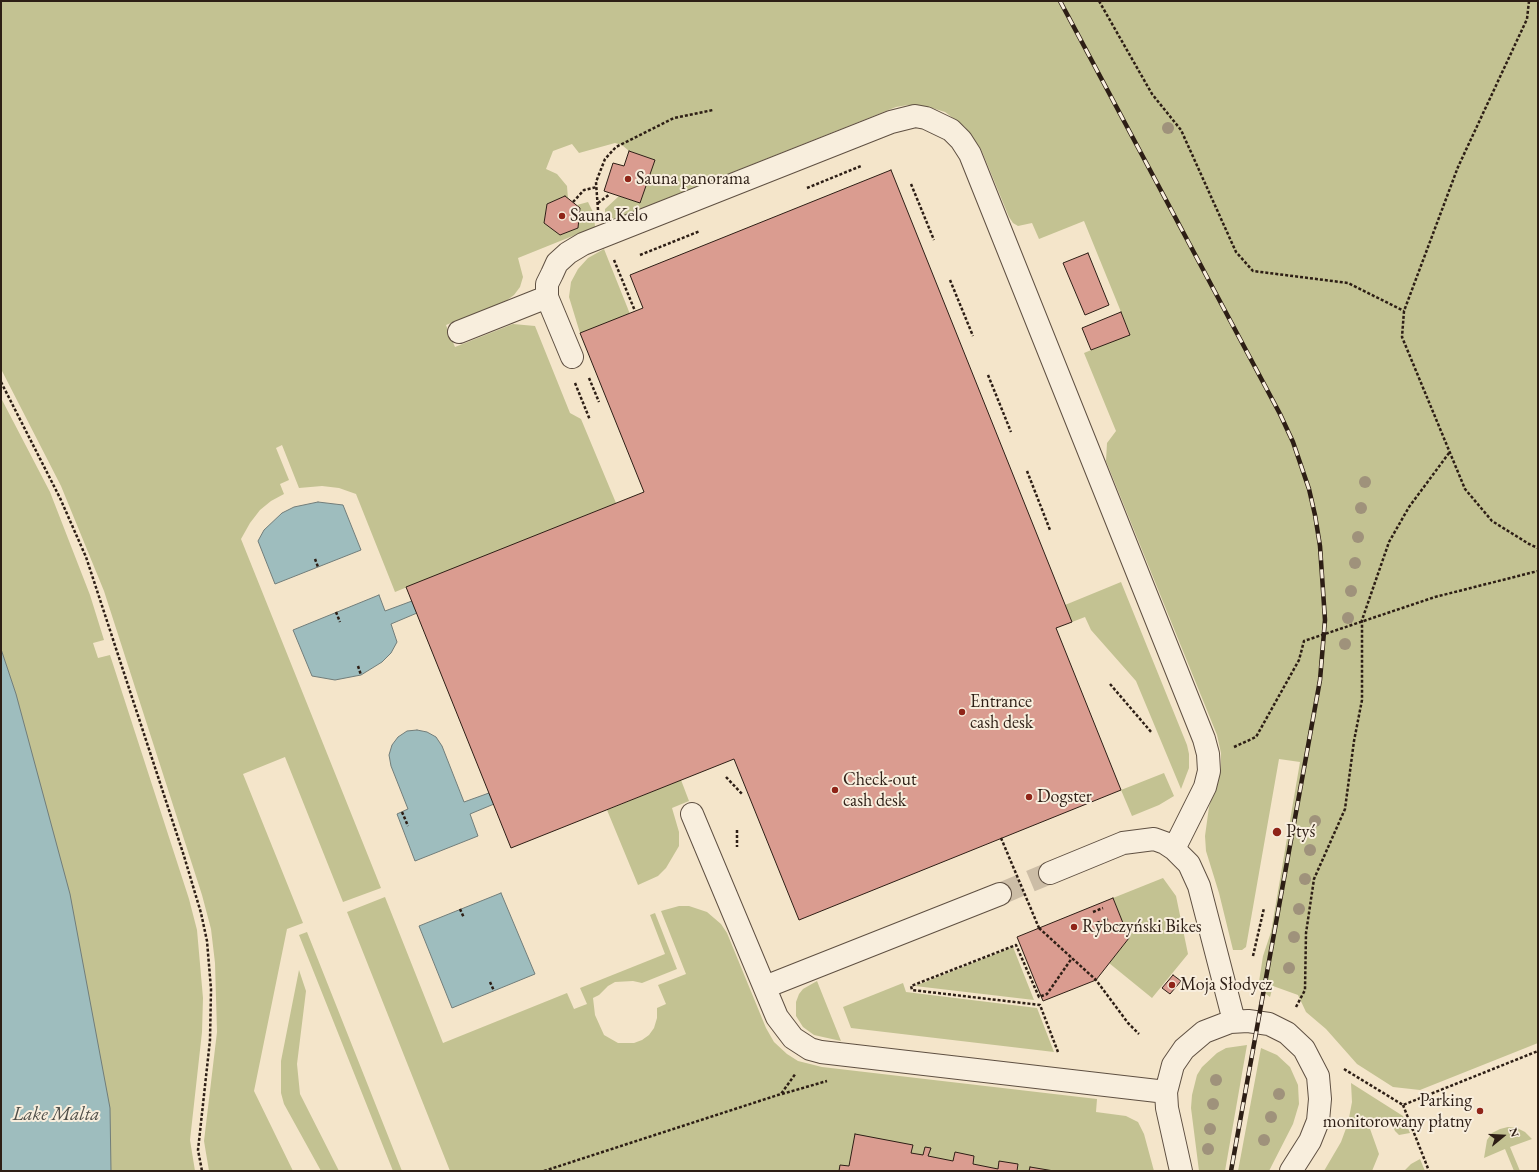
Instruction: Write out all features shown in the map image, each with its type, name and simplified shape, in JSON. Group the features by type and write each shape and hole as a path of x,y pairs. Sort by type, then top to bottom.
{"street":[{"path":"572,357 547,297 547,284 557,262 568,252 583,244 904,118 915,116 926,118 951,130 961,140 970,154 1204,739 1208,754 1209,771 1205,787 1174,849"},
{"path":"460,332 547,297"},
{"path":"692,814 777,1017 793,1038 810,1049 822,1052 1166,1092"},
{"path":"1050,873 1123,843 1154,839 1165,843 1174,849 1188,864 1199,886 1234,1021"},
{"path":"765,987 1000,894"},
{"path":"1180,1171 1168,1118 1166,1092 1173,1065 1184,1049 1204,1032 1234,1021 1258,1021 1269,1024 1287,1033 1304,1049 1318,1076 1320,1099 1318,1121 1310,1141 1291,1171"}],"path":[{"path":"1099,1 1152,94 1181,130 1236,252 1253,271 1348,284 1404,311"},
{"path":"1529,1 1527,19 1458,167 1404,311 1402,337 1465,489 1492,521 1538,548"},
{"path":"598,212 596,182 605,159 616,147 674,118 713,110"},
{"path":"807,188 860,166"},
{"path":"911,184 934,240"},
{"path":"573,202 584,190 597,187"},
{"path":"598,203 610,194"},
{"path":"640,255 700,231"},
{"path":"604,236 635,311"},
{"path":"950,280 972,336"},
{"path":"588,375 599,402"},
{"path":"988,375 1011,432"},
{"path":"574,381 590,420"},
{"path":"1,382 60,498 86,557 184,856 201,913 207,941 211,989 210,1040 198,1150 202,1171"},
{"path":"1294,1012 1305,990 1306,933 1314,879 1345,809 1354,741 1362,700 1362,620 1389,542 1409,507 1449,453"},
{"path":"1027,471 1050,530"},
{"path":"315,559 318,567"},
{"path":"1227,750 1256,737 1299,660 1304,641 1362,620 1435,597 1538,571"},
{"path":"336,612 340,622"},
{"path":"358,666 361,675"},
{"path":"1110,684 1152,733"},
{"path":"726,777 743,795"},
{"path":"402,812 408,826"},
{"path":"1001,838 1039,928 1096,980 1128,1023 1139,1034"},
{"path":"1093,912 1103,908"},
{"path":"1253,956 1264,908"},
{"path":"460,909 464,918"},
{"path":"1097,923 1108,918"},
{"path":"1059,1053 1040,1005 912,990 911,986 1016,944 1038,997 1047,994 1072,958"},
{"path":"490,982 494,991"},
{"path":"781,1094 803,1063 810,1049"},
{"path":"1403,1105 1538,1051"},
{"path":"1340,1067 1403,1105 1429,1171"},
{"path":"544,1171 781,1094 834,1079"}],"shaded area":[{"path":"1,1 1538,1 1538,1043 1420,1090 1393,1087 1357,1064 1326,1029 1306,1012 1298,995 1273,986 1270,997 1258,988 1263,956 1271,932 1300,762 1279,759 1246,947 1242,950 1233,950 1219,893 1206,851 1205,836 1209,807 1221,768 1221,753 1217,735 1106,461 1107,443 1116,431 1084,353 1130,334 1084,221 1039,239 1032,223 1018,226 1013,223 1009,217 981,149 965,127 945,112 932,108 908,105 896,107 605,223 605,209 619,196 640,203 655,160 629,151 622,145 615,143 579,153 572,144 553,151 546,169 557,174 567,186 568,199 565,196 547,204 544,223 560,235 578,228 580,208 577,205 588,202 594,214 595,227 518,258 523,277 520,287 514,295 506,301 446,325 455,347 513,324 535,326 570,413 581,419 616,503 395,592 356,494 339,488 322,486 299,488 282,445 276,448 289,480 280,484 284,494 271,501 260,510 250,523 241,539 381,888 343,902 285,757 243,774 303,923 287,929 254,1091 293,1171 209,1171 204,1141 217,1032 215,963 211,929 202,895 104,591 61,486 1,369"},
{"path":"604,249 630,314 580,333 569,297 571,282 578,269 588,258"},
{"path":"1,398 50,492 90,595 104,640 93,643 98,658 110,655 189,899 197,930 203,998 202,1032 190,1140 195,1171 77,1171 1,733"},
{"path":"1121,582 1187,745 1189,754 1189,768 1181,789 1136,681 1091,630 1085,617 1072,622 1065,605"},
{"path":"1164,773 1174,796 1159,805 1132,816 1121,790"},
{"path":"681,780 689,801 672,808 679,832 679,846 666,868 658,876 638,885 607,810"},
{"path":"1163,878 1176,896 1188,954 1152,998 1109,963 1129,938 1113,898"},
{"path":"385,897 443,1043 567,993 574,1009 587,1004 580,988 665,954 650,915 655,913 677,969 642,983 633,981 615,982 593,998 595,1015 604,1035 618,1043 634,1043 642,1040 649,1035 654,1028 657,1018 657,1008 666,1004 658,985 686,974 661,911 679,906 689,906 707,912 721,924 727,933 766,1028 774,1042 787,1054 798,1061 822,1067 1097,1099 1096,1112 1126,1116 1138,1122 1144,1134 1154,1171 450,1171 347,912"},
{"path":"307,932 402,1171 393,1171 299,935"},
{"path":"1013,947 1034,1000 915,986"},
{"path":"299,970 306,991 297,1064 300,1094 339,1171 321,1171 284,1104 281,1093 281,1061"},
{"path":"817,981 841,1041 814,1035 803,1027 796,1016 796,1002 799,994 803,989"},
{"path":"903,983 906,992 1037,1008 1054,1052 851,1028 843,1007"},
{"path":"1247,1045 1225,1171 1199,1171 1191,1108 1192,1095 1197,1075 1202,1067 1217,1053 1226,1048"},
{"path":"1261,1048 1277,1055 1290,1067 1298,1085 1299,1104 1293,1124 1269,1171 1238,1171"},
{"path":"1351,1083 1403,1116 1410,1133 1399,1135 1395,1131 1389,1118 1369,1126 1379,1154 1372,1171 1324,1171 1341,1142 1348,1123 1352,1102"},
{"path":"1508,1127 1517,1128 1525,1132 1532,1139 1510,1147 1520,1171 1514,1171 1505,1149 1484,1158 1487,1140 1492,1133"},
{"path":"1420,1159 1425,1171 1404,1171 1411,1164"}],"water":[{"path":"318,502 343,505 361,550 275,584 258,541 264,530 282,513 294,507"},
{"path":"379,595 385,611 412,601 417,613 391,624 397,642 391,653 382,662 361,675 335,680 312,676 293,630"},
{"name":"Lake Malta","path":"1,649 16,694 70,894 110,1108 111,1171 1,1171"},
{"path":"417,730 427,732 436,737 442,746 464,802 489,793 494,804 470,814 478,836 415,861 397,814 408,809 391,766 389,755 392,745 398,737 407,731"},
{"path":"501,893 535,974 452,1008 419,926"}],"building":[{"name":"Sauna panorama","path":"629,151 655,160 640,203 604,191 613,163 624,166"},
{"path":"891,170 1072,622 1056,628 1121,790 799,920 734,759 511,848 406,587 644,492 580,333 643,308 630,275"},
{"name":"Sauna Kelo","path":"565,196 580,208 578,228 560,235 544,223 547,204"},
{"path":"1088,253 1109,305 1085,315 1063,263"},
{"path":"1121,312 1130,335 1091,350 1082,328"},
{"path":"1113,898 1129,938 1096,980 1043,1001 1017,937"},
{"name":"Moja Słodycz","path":"1173,975 1181,981 1170,994 1162,988"},
{"path":"855,1134 913,1145 911,1153 923,1155 925,1147 931,1148 928,1156 953,1161 955,1152 974,1156 973,1164 998,1169 999,1161 1018,1164 1017,1171 839,1171 840,1165 849,1166"},
{"path":"1030,1167 1054,1171 1029,1171"}],"tunnel":[{"path":"1000,894 1050,873"}],"railway":[{"path":"1060,1 1280,414 1293,442 1309,489 1320,546 1325,620 1320,680 1231,1171"}],"place":[{"name":"Sauna panorama","path":"628,179"},
{"name":"Sauna Kelo","path":"562,216"},
{"name":"Entrance cash desk","path":"962,712"},
{"name":"Check-out cash desk","path":"835,790"},
{"name":"Dogster","path":"1029,797"},
{"name":"Ptyś","path":"1277,832"},
{"name":"Rybczyński Bikes","path":"1074,927"},
{"name":"Moja Słodycz","path":"1172,985"},
{"name":"Parking monitorowany płatny","path":"1480,1111"}]}
